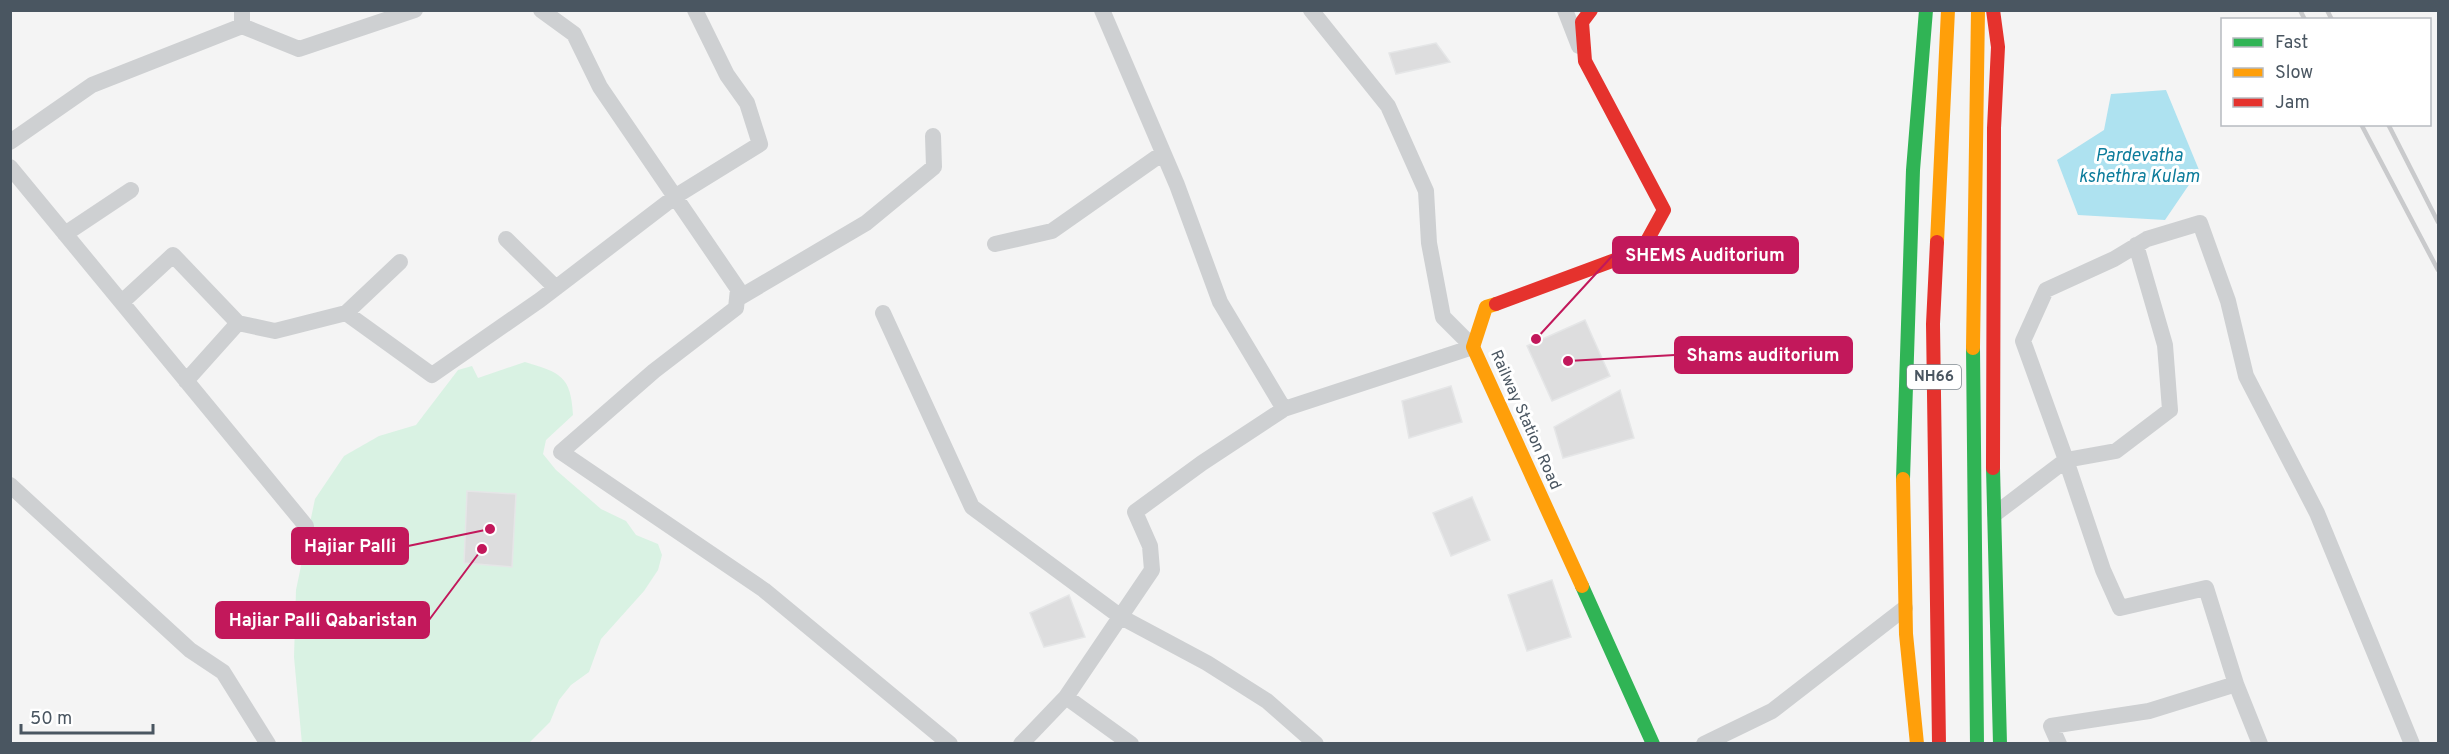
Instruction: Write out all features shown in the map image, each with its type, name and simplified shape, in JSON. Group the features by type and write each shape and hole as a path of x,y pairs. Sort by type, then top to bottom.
{"main road":[{"name":"Railway Station Road","path":"1591,10 1582,22 1585,61 1664,210 1642,250 1486,308 1473,347 1653,744"},
{"path":"1917,744 1905,608 1903,467 1913,170 1926,10"},
{"name":"NH66","path":"1939,744 1933,324 1948,10"},
{"name":"NH66","path":"1977,744 1972,303 1978,10"},
{"path":"1994,10 1998,46 1994,128 1995,514 2000,744"}],"street":[{"path":"10,142 92,85 242,18 299,49 415,10"},
{"path":"541,10 574,34 600,87 738,289 736,308 654,371 561,452 764,590 950,744"},
{"path":"346,313 432,375 556,288 676,196 760,144 747,103 727,75 695,10"},
{"path":"1102,10 1163,153 1220,302 1284,409"},
{"path":"1021,744 1066,697 1152,570 1150,546 1135,512 1202,463 1284,409 1473,347 1443,317 1429,243 1426,191 1388,106 1311,10"},
{"path":"1565,10 1585,61"},
{"path":"737,298 866,223 934,166 933,136"},
{"path":"995,244 1052,231 1163,153"},
{"path":"10,167 306,526"},
{"path":"65,234 131,190"},
{"path":"2260,744 2236,684 2206,588 2120,608 2103,570 2023,341 2046,290 2114,259 2147,239 2200,224 2228,301 2246,376 2317,513 2412,744"},
{"path":"506,239 556,288"},
{"path":"1995,514 2066,460 2116,451 2170,410 2165,345 2136,245"},
{"path":"122,302 173,255 238,323 275,331 346,313 400,262"},
{"path":"884,313 972,507 1121,616 1207,663 1267,701 1316,744"},
{"path":"186,381 238,323"},
{"path":"10,486 190,650 223,672 268,744"},
{"path":"1704,744 1773,711 1905,608"},
{"path":"2059,744 2051,726 2149,711 2236,684"},
{"path":"1066,697 1131,744"}],"green space":[{"path":"525,362 555,373 570,391 573,415 546,440 543,454 556,470 601,509 626,521 636,535 658,544 662,555 658,570 644,591 601,639 589,672 571,685 559,700 550,722 529,743 302,744 294,657 296,590 315,499 344,456 379,436 416,425 458,370 472,366 478,378"}],"water":[{"name":"Pardevatha kshethra Kulam","path":"2166,90 2199,170 2165,220 2078,215 2057,160 2104,130 2111,94"}],"building":[{"path":"1436,43 1450,62 1396,74 1389,53"},
{"path":"1585,320 1610,376 1552,401 1527,346"},
{"path":"1451,386 1462,422 1409,438 1402,401"},
{"path":"1620,390 1634,438 1563,458 1554,427"},
{"path":"467,491 516,494 512,567 464,563"},
{"path":"1472,497 1490,540 1451,556 1433,513"},
{"path":"1552,580 1571,637 1527,651 1508,595"},
{"path":"1069,595 1085,637 1044,647 1030,613"}],"railway":[{"path":"2300,10 2304,18"},
{"path":"2327,10 2331,18"},
{"path":"2362,126 2438,270"},
{"path":"2389,126 2438,222"}],"traffic: fast":[{"path":"1903,479 1913,170 1926,10"},
{"path":"1973,348 1977,744"},
{"path":"1993,468 2000,744"},
{"path":"1582,586 1653,744"}],"traffic: slow":[{"path":"1937,242 1948,10"},
{"path":"1973,348 1978,10"},
{"path":"1496,304 1486,307 1473,347 1582,586"},
{"path":"1903,479 1906,634 1917,744"}],"traffic: jam":[{"path":"1496,304 1642,250 1664,210 1585,61 1582,22 1591,10"},
{"path":"1993,10 1998,47 1994,128 1993,468"},
{"path":"1937,242 1933,324 1939,744"}],"place":[{"name":"SHEMS Auditorium","path":"1536,339"},
{"name":"Shams auditorium","path":"1568,361"},
{"name":"Hajiar Palli","path":"490,529"},
{"name":"Hajiar Palli Qabaristan","path":"482,549"}]}
